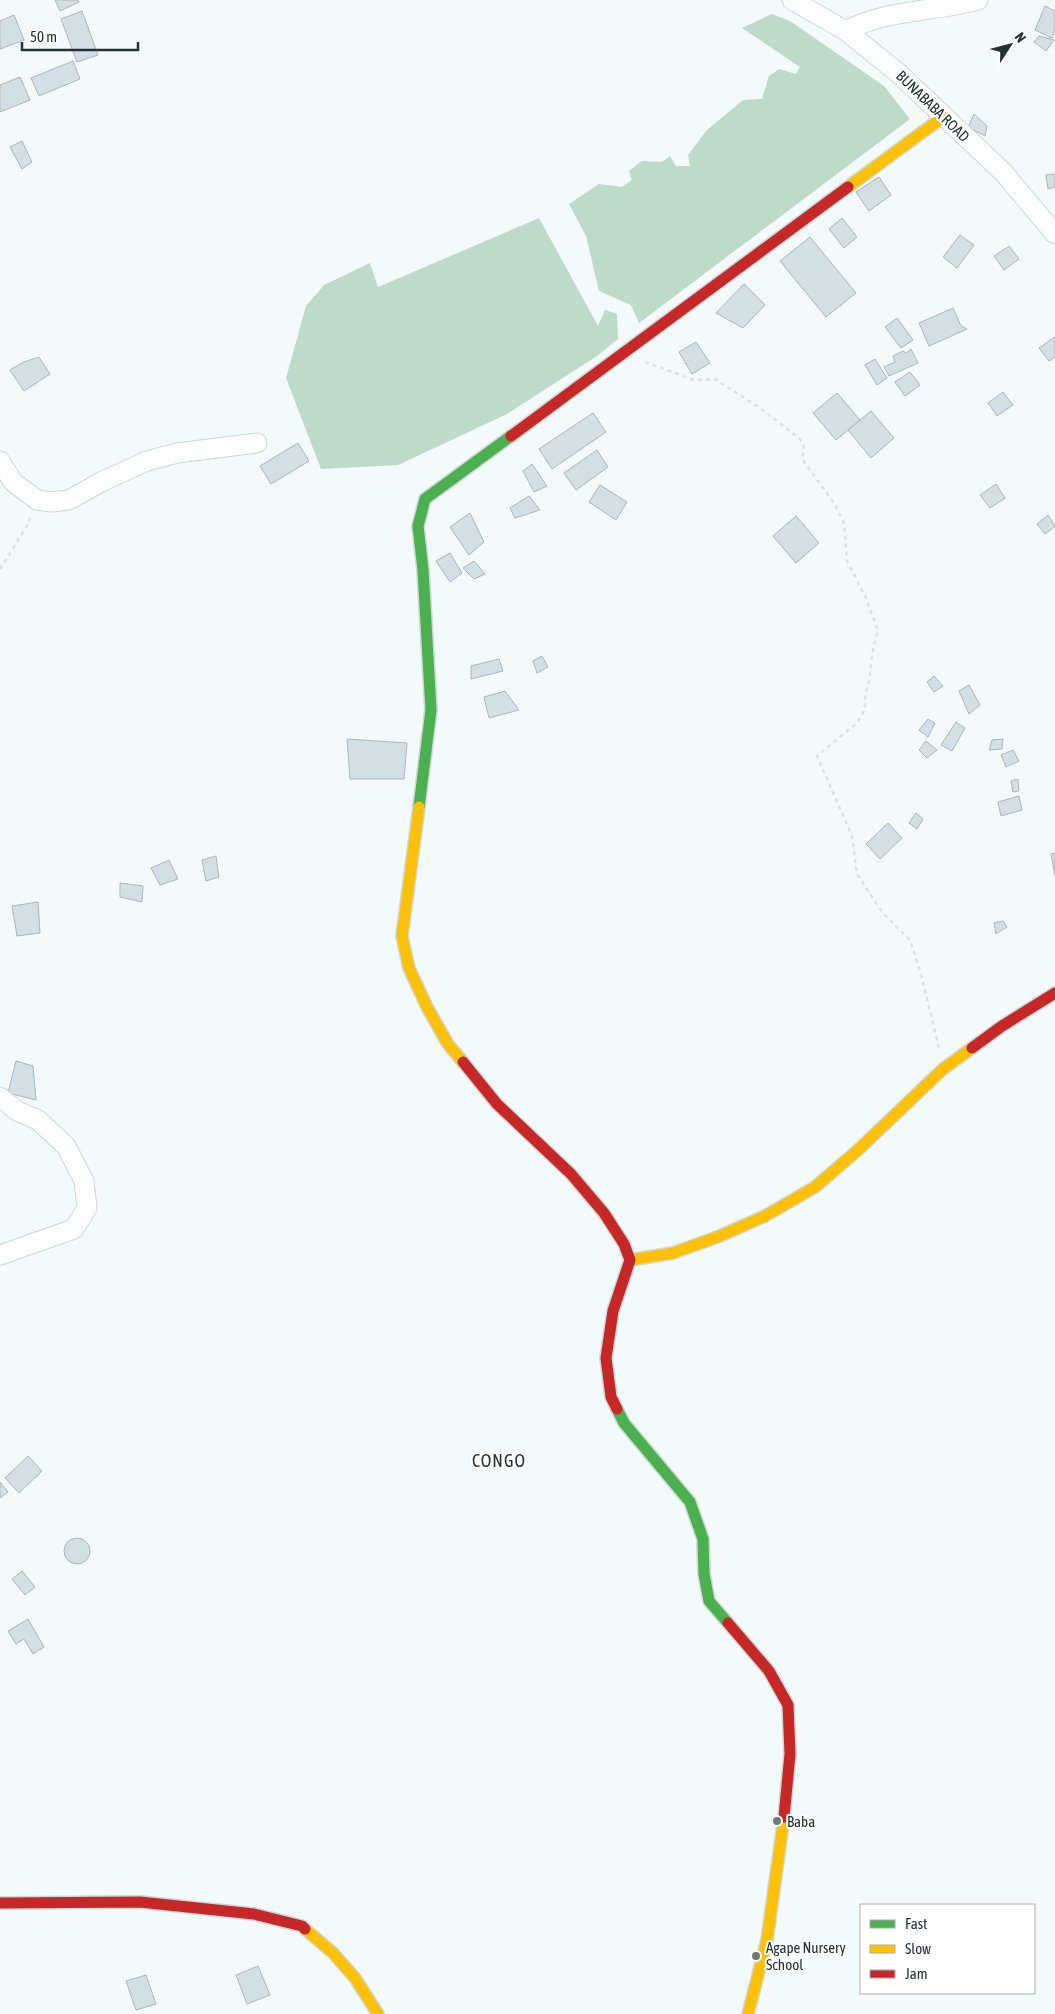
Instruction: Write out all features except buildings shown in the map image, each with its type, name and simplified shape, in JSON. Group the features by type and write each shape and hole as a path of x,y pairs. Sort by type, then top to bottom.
{"street":[{"name":"BUNABABA ROAD","path":"792,0 846,31 897,72 1002,172 1055,234"},
{"path":"846,31 860,23 882,17 959,5 978,0"},
{"path":"748,2014 767,1940 781,1849 790,1754 788,1705 769,1671 709,1601 704,1574 703,1539 690,1502 624,1423 611,1397 606,1358 613,1311 630,1260 624,1244 604,1213 571,1174 497,1104 448,1044 408,968 402,936 431,710 423,570 418,526 425,499 943,117"},
{"path":"0,461 13,482 37,500 50,502 69,500 103,481 147,462 177,453 257,443"},
{"path":"630,1260 673,1253 720,1236 765,1216 815,1187 858,1150 943,1069 1002,1026 1055,992"},
{"path":"0,1097 17,1112 38,1120 66,1146 84,1181 88,1208 74,1229 0,1255"},
{"path":"0,1903 140,1902 254,1914 302,1926 333,1953 355,1978 378,2014"}],"path":[{"path":"627,350 647,363 694,380 715,379 763,410 793,433 800,439 804,448 802,460 834,503 844,523 847,561 866,598 878,631 865,695 865,709 862,716 857,723 817,756 852,836 857,874 882,912 910,940 934,1024 943,1069"},
{"path":"0,569 27,526 37,500"}],"green space":[{"path":"772,14 790,21 884,86 910,119 639,323 631,305 599,291 586,236 569,204 599,184 622,187 632,180 629,171 642,161 662,162 670,156 676,166 690,166 688,155 707,130 743,100 762,99 769,76 779,69 796,74 800,67 742,28"},
{"path":"539,218 598,326 605,310 617,314 618,339 597,356 507,414 398,465 321,469 286,378 306,306 324,285 370,263 378,287"}],"traffic: fast":[{"path":"419,807 431,710 423,570 418,526 425,499 511,436"},
{"path":"617,1409 624,1423 690,1502 703,1539 704,1574 709,1601 728,1623"}],"traffic: slow":[{"path":"848,187 943,117"},
{"path":"419,807 402,936 409,968 427,1007 448,1044 463,1062"},
{"path":"630,1260 673,1253 720,1236 765,1216 815,1187 858,1150 943,1069 972,1048"},
{"path":"748,2014 767,1940 784,1817"},
{"path":"305,1929 333,1953 355,1978 378,2014"}],"traffic: jam":[{"path":"511,436 848,187"},
{"path":"972,1048 1002,1026 1055,993"},
{"path":"463,1062 497,1104 571,1174 604,1213 624,1244 630,1260 613,1311 606,1358 611,1397 617,1409"},
{"path":"728,1623 769,1671 788,1705 790,1754 784,1817"},
{"path":"0,1903 140,1902 254,1914 302,1926 305,1929"}],"place":[{"name":"Baba","path":"777,1821"},
{"name":"Agape Nursery School","path":"756,1956"}],"district":[{"name":"CONGO","path":"499,1460"}]}
